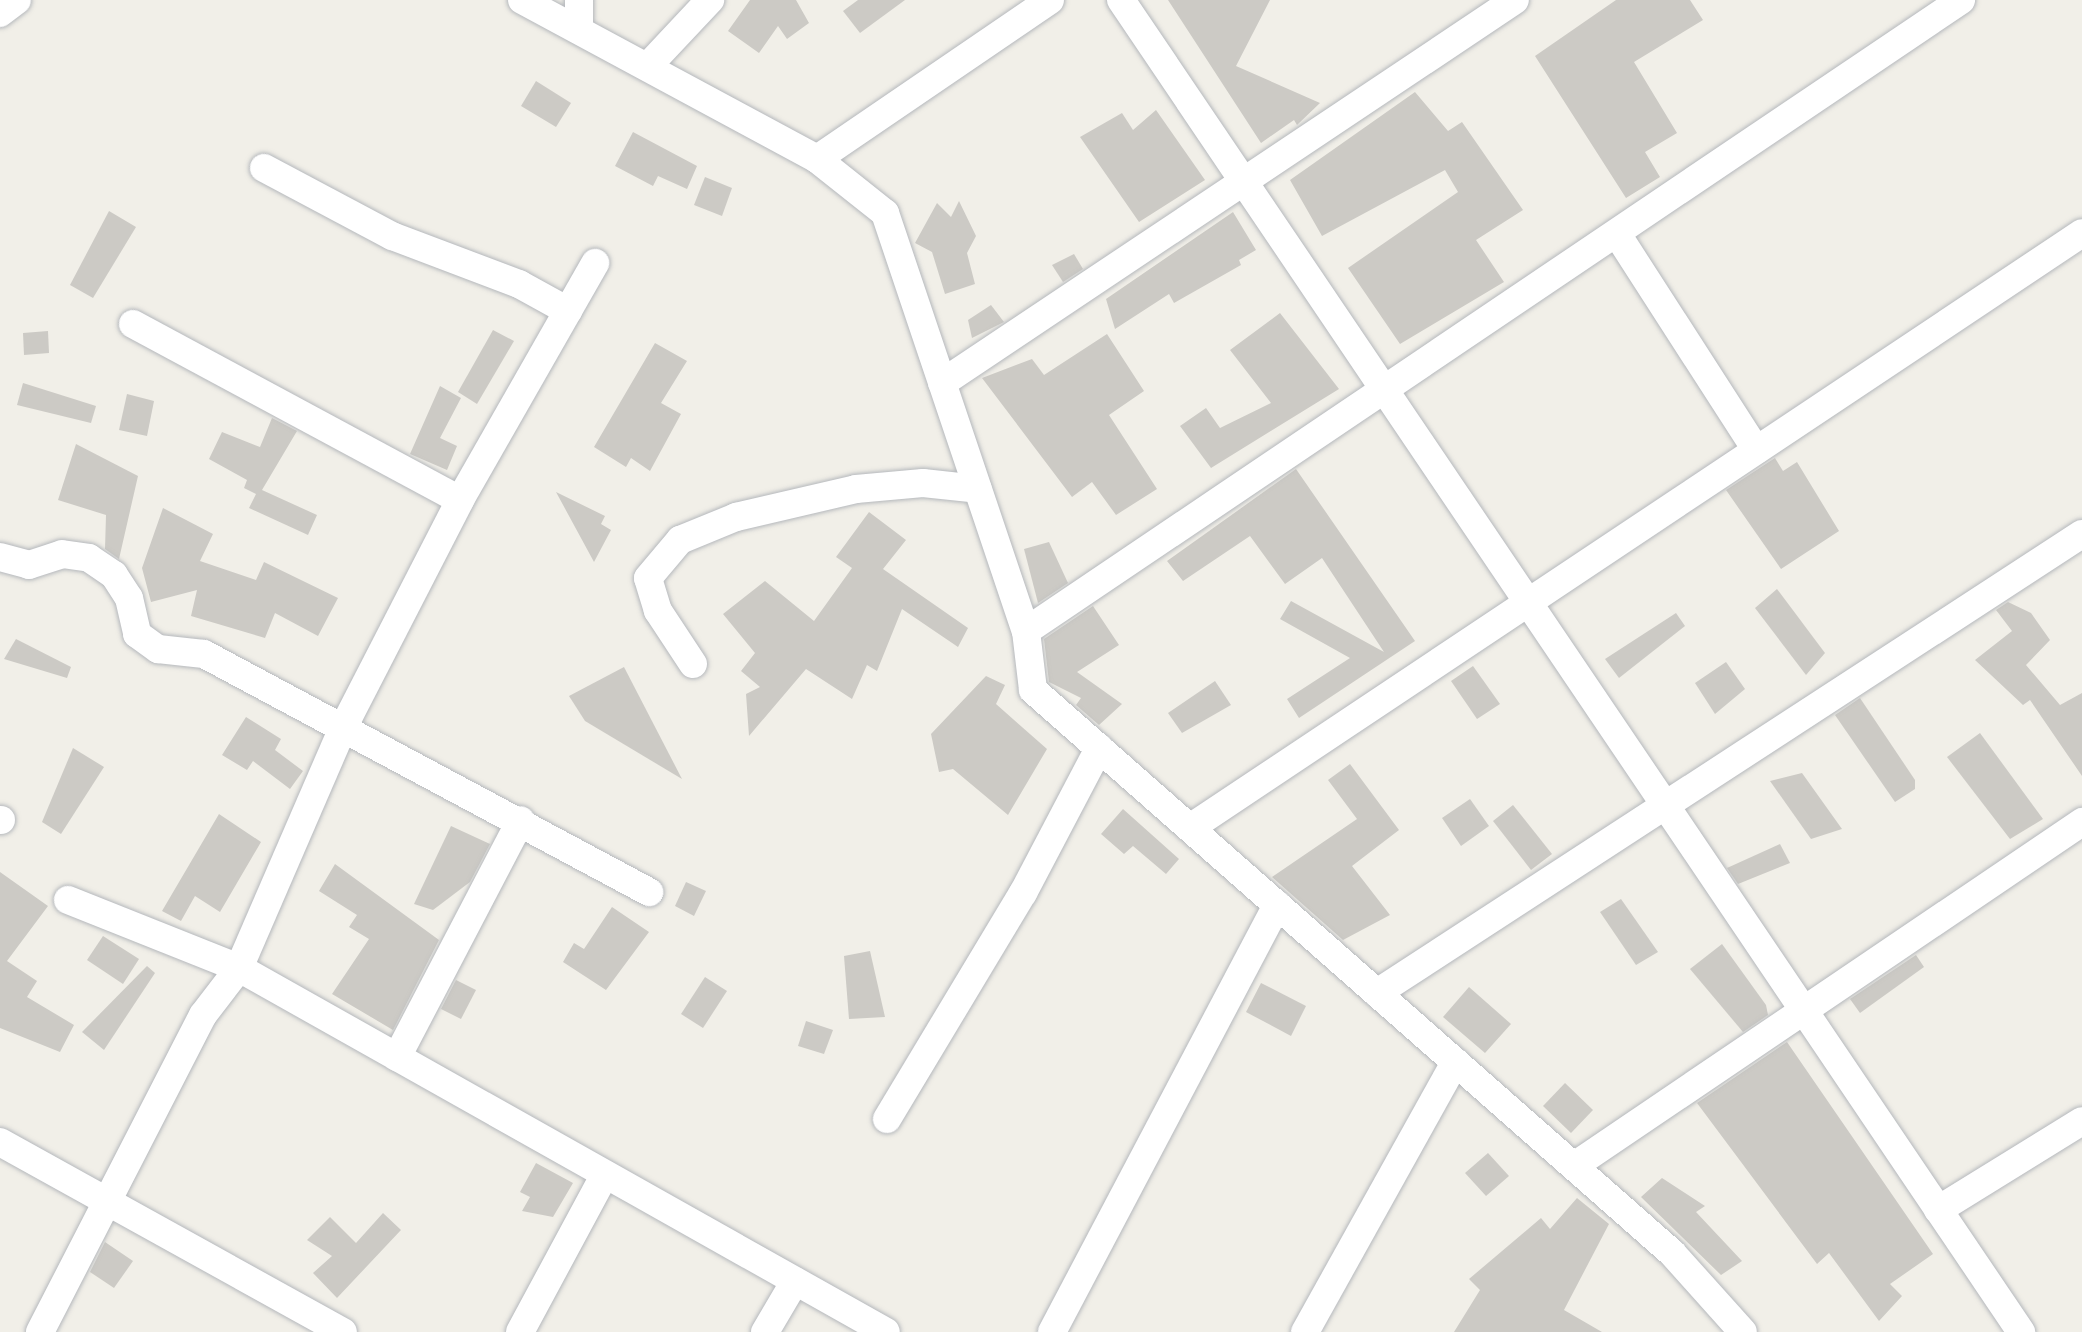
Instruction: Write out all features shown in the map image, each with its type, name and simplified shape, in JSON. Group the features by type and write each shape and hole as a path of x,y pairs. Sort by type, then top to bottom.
{"street":[{"path":"0,13 17,0"},
{"path":"523,0 817,159 885,213 1026,631 1033,690 1672,1253 1744,1332"},
{"path":"579,0 579,30"},
{"path":"648,66 710,0"},
{"path":"817,159 1050,0"},
{"path":"1121,0 2021,1332"},
{"path":"942,383 1515,0"},
{"path":"1026,631 1385,392 1961,0"},
{"path":"264,168 392,236 519,284 568,311"},
{"path":"1190,828 2082,233"},
{"path":"1617,234 1756,450"},
{"path":"40,1332 203,1015 239,968 343,728 460,500 595,263"},
{"path":"133,324 460,500"},
{"path":"693,664 657,611 648,578 680,540 736,517 856,489 923,483 978,489"},
{"path":"1377,993 2082,534"},
{"path":"0,556 29,565 62,554 89,558 114,575 129,598 137,634 158,649 204,654 521,820 649,892"},
{"path":"887,1119 1023,893 1099,748"},
{"path":"397,1057 521,820"},
{"path":"1574,1166 1801,1007 2082,822"},
{"path":"68,900 239,968 886,1332"},
{"path":"1052,1332 1277,905"},
{"path":"1305,1332 1455,1062"},
{"path":"1938,1210 2082,1121"},
{"path":"0,1142 343,1332"},
{"path":"520,1332 605,1174"},
{"path":"765,1332 795,1281"}],"building":[{"path":"750,0 796,0 809,23 787,39 778,26 759,53 728,31"},
{"path":"858,0 905,0 860,33 843,11"},
{"path":"1168,0 1270,0 1236,66 1320,103 1297,125 1294,120 1261,143"},
{"path":"1616,0 1690,0 1703,20 1634,62 1677,133 1645,152 1660,177 1626,198 1535,56"},
{"path":"536,81 571,103 556,127 521,106"},
{"path":"1415,92 1448,131 1462,122 1523,210 1476,240 1504,282 1400,344 1348,268 1458,192 1445,170 1322,236 1290,180"},
{"path":"1156,110 1205,180 1139,222 1080,137 1122,113 1133,130"},
{"path":"633,132 697,166 687,189 658,176 653,186 615,166"},
{"path":"705,177 732,188 722,216 694,205"},
{"path":"959,201 976,236 967,253 975,284 945,294 932,252 915,243 937,203 951,217"},
{"path":"109,211 136,227 93,298 70,285"},
{"path":"1233,212 1256,250 1239,260 1241,265 1174,303 1169,294 1115,329 1106,299"},
{"path":"1074,254 1083,269 1063,282 1052,265"},
{"path":"991,305 1004,322 972,338 968,320"},
{"path":"1280,313 1339,389 1211,468 1180,426 1206,408 1220,428 1271,403 1230,350"},
{"path":"493,330 514,341 477,404 458,392"},
{"path":"48,331 49,353 24,355 23,333"},
{"path":"1107,334 1144,391 1109,415 1157,489 1116,515 1092,482 1072,497 982,378 1032,359 1044,375"},
{"path":"655,343 687,361 661,403 681,414 650,471 631,458 626,467 594,447"},
{"path":"23,383 96,406 91,423 17,405"},
{"path":"440,386 461,398 440,438 457,446 447,470 410,454"},
{"path":"127,394 154,401 147,436 119,430"},
{"path":"272,418 297,431 262,490 317,515 308,535 249,508 256,494 244,488 247,480 209,459 222,432 260,447"},
{"path":"76,444 138,476 119,559 105,549 106,515 58,500"},
{"path":"1775,458 1783,471 1797,462 1839,531 1781,569 1726,490"},
{"path":"1296,469 1415,641 1299,718 1287,699 1350,658 1280,619 1291,601 1384,652 1322,558 1285,584 1250,536 1183,581 1167,561"},
{"path":"556,492 605,516 601,524 611,530 594,562"},
{"path":"163,508 213,534 200,561 256,580 264,562 338,598 318,636 275,613 265,638 191,616 197,590 151,602 142,568"},
{"path":"869,512 906,540 883,569 968,628 958,647 902,609 877,671 867,665 852,699 806,669 749,736 746,694 760,687 741,671 755,653 723,614 765,581 814,621 852,568 836,557"},
{"path":"1049,542 1068,583 1038,603 1024,549"},
{"path":"1777,589 1825,653 1806,675 1755,608"},
{"path":"2008,602 2031,613 2050,640 2026,665 2060,705 2082,693 2082,776 2030,700 2023,705 1975,660 2012,631 1996,610"},
{"path":"1093,606 1119,645 1077,672 1122,704 1099,725 1076,705 1081,698 1049,682 1044,639"},
{"path":"1676,613 1685,626 1619,678 1605,659"},
{"path":"16,639 71,667 67,678 4,659"},
{"path":"1726,662 1745,689 1715,714 1695,683"},
{"path":"1473,666 1500,704 1477,719 1451,681"},
{"path":"624,667 682,779 585,721 569,696"},
{"path":"986,676 1005,685 996,704 1047,749 1008,815 953,769 939,772 931,734"},
{"path":"1215,681 1231,705 1182,733 1168,713"},
{"path":"1860,698 1915,780 1915,789 1895,802 1835,715"},
{"path":"246,717 281,739 275,750 303,771 290,789 253,761 247,770 222,755"},
{"path":"1980,733 2043,819 2010,839 1947,757"},
{"path":"73,748 104,767 61,834 42,822"},
{"path":"1350,764 1399,830 1352,866 1390,915 1343,940 1272,877 1357,819 1328,780"},
{"path":"1802,773 1842,829 1811,839 1770,781"},
{"path":"1470,799 1489,826 1461,846 1442,818"},
{"path":"1513,805 1552,854 1531,870 1493,821"},
{"path":"1123,809 1179,859 1166,874 1133,846 1124,854 1101,834"},
{"path":"219,814 261,842 220,912 195,896 181,921 162,911"},
{"path":"451,826 490,844 470,882 433,910 414,904"},
{"path":"1780,844 1790,863 1738,884 1727,868"},
{"path":"335,864 439,940 393,1030 332,994 369,939 349,927 357,915 319,891"},
{"path":"0,872 48,906 7,961 37,981 27,997 74,1025 60,1052 0,1028"},
{"path":"686,882 706,891 694,916 675,906"},
{"path":"1621,899 1658,952 1636,965 1600,912"},
{"path":"612,907 649,932 606,990 563,962 574,943 584,949"},
{"path":"103,936 139,959 123,984 87,960"},
{"path":"1722,944 1766,1005 1768,1015 1743,1032 1690,969"},
{"path":"870,951 885,1017 849,1019 844,956"},
{"path":"1916,955 1924,967 1860,1013 1850,999"},
{"path":"147,966 155,973 104,1050 82,1032"},
{"path":"705,977 727,991 703,1028 681,1014"},
{"path":"456,980 476,990 461,1019 441,1009"},
{"path":"1261,983 1306,1006 1291,1036 1246,1012"},
{"path":"1469,987 1511,1024 1485,1053 1443,1017"},
{"path":"806,1021 833,1030 824,1054 798,1046"},
{"path":"1787,1042 1933,1254 1890,1284 1902,1296 1879,1321 1829,1253 1817,1264 1697,1103"},
{"path":"1565,1083 1593,1110 1571,1133 1543,1106"},
{"path":"1488,1153 1509,1176 1486,1196 1465,1173"},
{"path":"536,1163 573,1183 553,1217 522,1211 530,1197 520,1192"},
{"path":"1662,1178 1705,1206 1696,1212 1742,1261 1721,1275 1641,1197"},
{"path":"1577,1198 1609,1224 1564,1310 1602,1332 1454,1332 1480,1290 1469,1279 1541,1218 1550,1229"},
{"path":"383,1213 401,1230 337,1298 313,1273 332,1256 307,1240 330,1217 356,1243"},
{"path":"105,1242 133,1261 114,1288 90,1272"}]}
